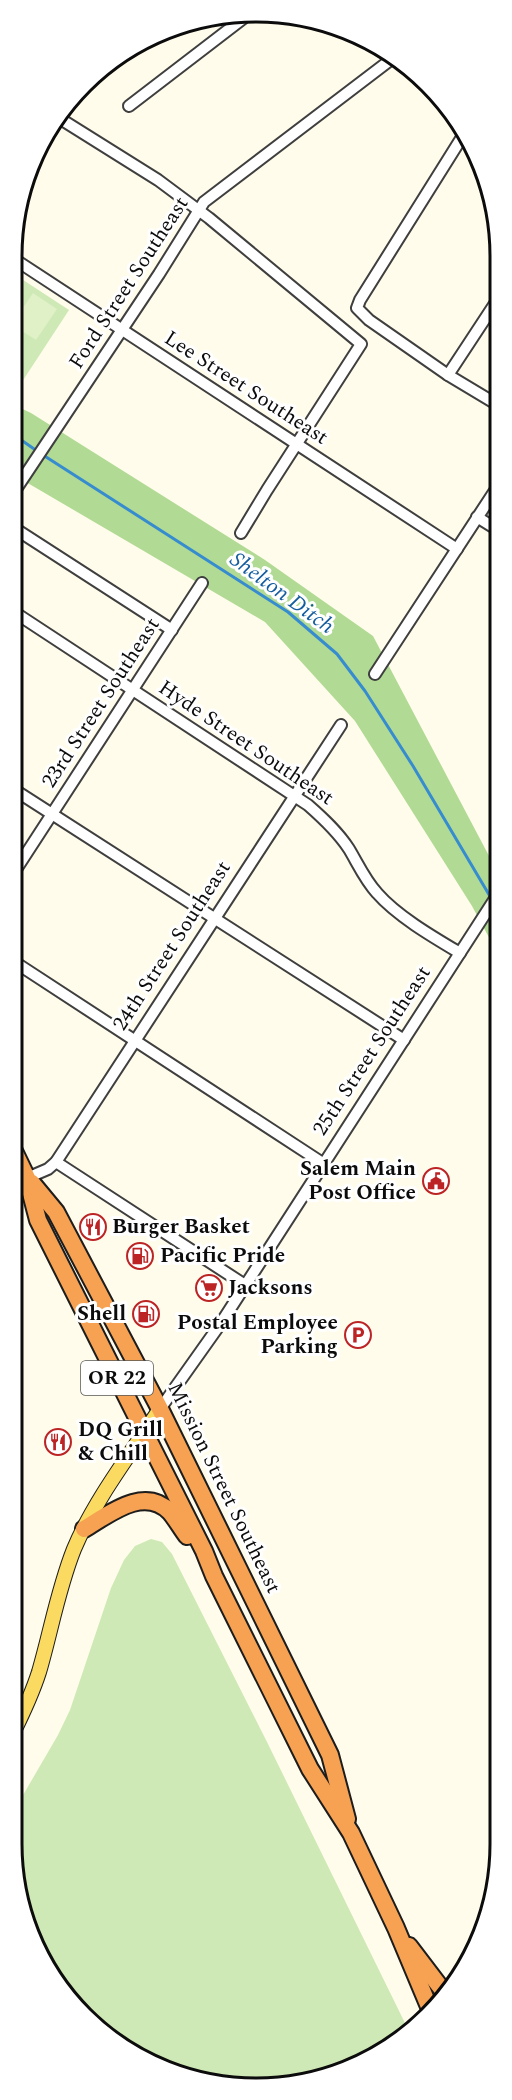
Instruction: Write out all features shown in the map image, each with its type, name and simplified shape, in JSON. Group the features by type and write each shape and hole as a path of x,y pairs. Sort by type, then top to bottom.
{"highway":[{"name":"Mission Street Southeast","path":"22,1168 38,1220 310,1769 351,1833 396,1928 427,2003"},
{"name":"Mission Street Southeast","path":"27,1178 56,1212 160,1409 330,1755 351,1833"},
{"path":"84,1529 125,1505 146,1500 159,1503 170,1512 214,1576"},
{"name":"Mission Street Southeast","path":"396,1928 440,1987"}],"main road":[{"name":"25th Street Southeast","path":"22,1714 39,1672 61,1587 84,1529 160,1409"}],"street":[{"path":"129,106 237,23"},
{"name":"Ford Street Southeast","path":"22,480 210,197 387,63"},
{"path":"65,122 158,180 361,344 295,444 241,533"},
{"path":"459,142 357,308 369,320 448,375 490,400"},
{"name":"Lee Street Southeast","path":"22,264 457,549"},
{"path":"448,375 490,311"},
{"path":"375,674 490,498"},
{"path":"477,517 490,525"},
{"path":"22,533 172,630"},
{"name":"23rd Street Southeast","path":"22,859 202,583"},
{"name":"Hyde Street Southeast","path":"22,617 293,796 329,824 379,895 400,913 460,953"},
{"name":"24th Street Southeast","path":"27,1178 56,1162 341,725"},
{"path":"22,795 404,1040"},
{"name":"25th Street Southeast","path":"160,1409 245,1285 490,907"},
{"path":"22,967 324,1164"},
{"path":"56,1162 245,1285"}],"green space":[{"path":"22,279 69,310 22,382"},
{"path":"33,293 57,309 36,340 22,331 22,309"},
{"path":"22,409 265,560 373,636 490,858 490,939 472,906 355,721 265,622 22,480"},
{"path":"151,1539 162,1542 172,1554 404,2021 405,2024 386,2038 345,2060 302,2073 256,2078 210,2073 167,2060 126,2038 102,2020 80,1998 54,1961 40,1933 30,1904 24,1874 22,1797 70,1710 111,1588 124,1560 135,1546"}],"waterway":[{"name":"Shelton Ditch","path":"22,441 37,451"},
{"name":"Shelton Ditch","path":"43,455 288,612 337,654 365,691 413,766 490,896"}],"place":[{"name":"Salem Main Post Office","path":"436,1181"},
{"name":"Burger Basket","path":"93,1227"},
{"name":"Pacific Pride","path":"140,1256"},
{"name":"Jacksons","path":"209,1288"},
{"name":"Shell","path":"146,1314"},
{"name":"Postal Employee Parking","path":"358,1335"},
{"name":"DQ Grill & Chill","path":"58,1442"}]}
